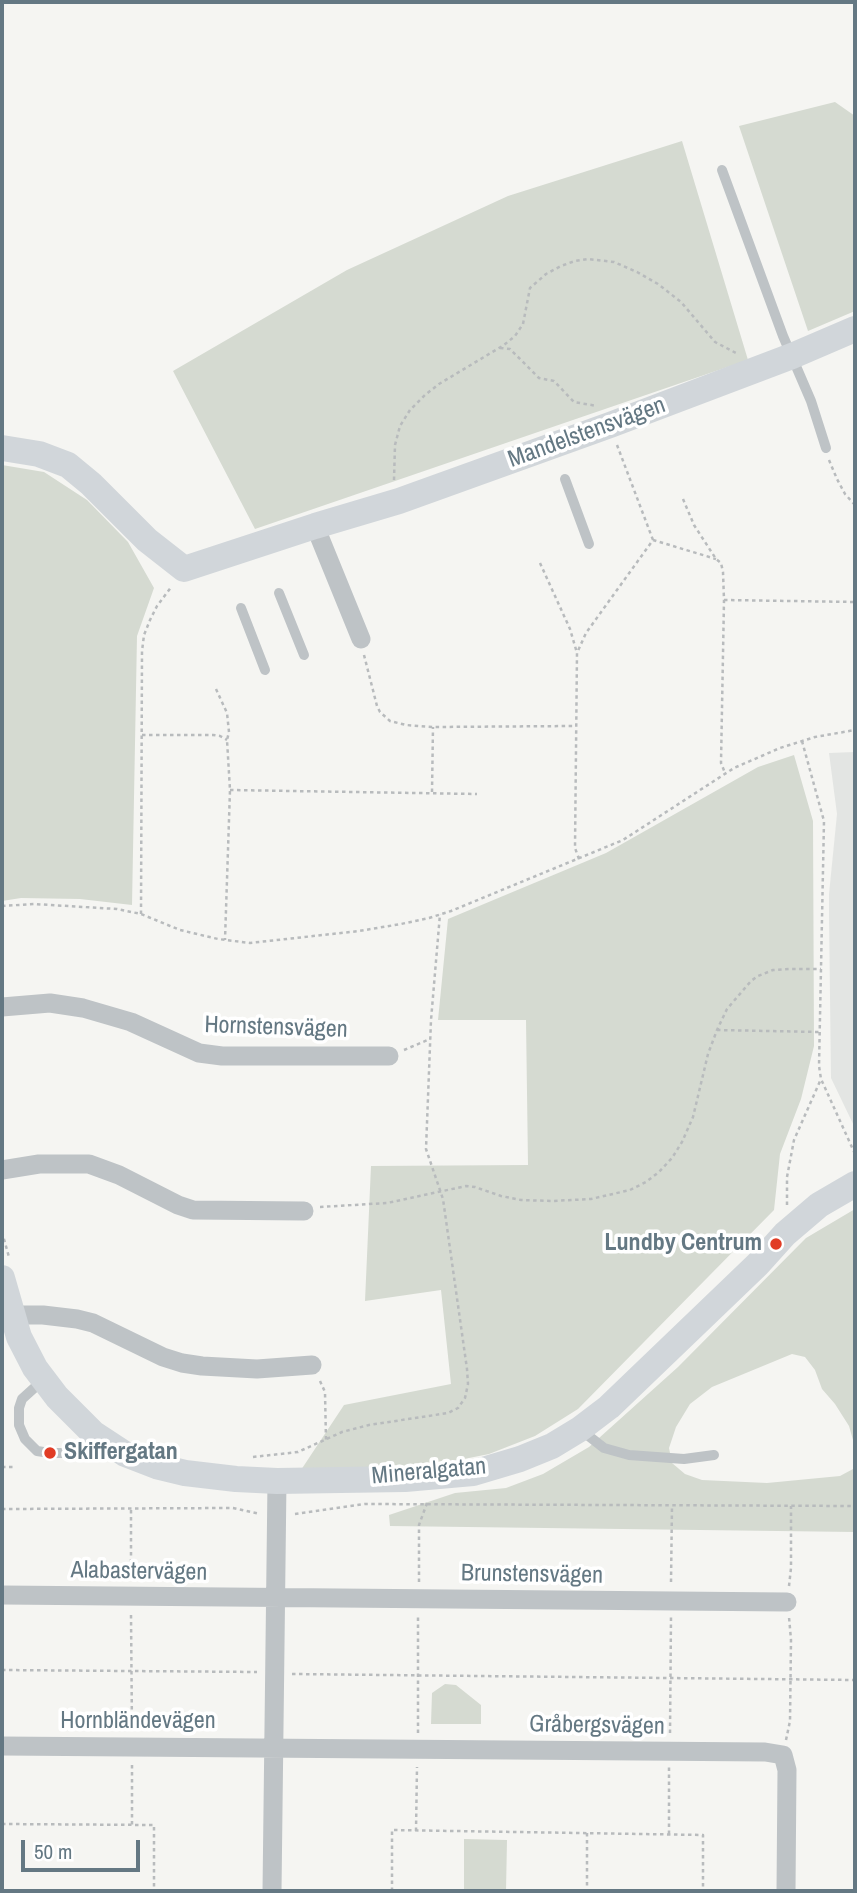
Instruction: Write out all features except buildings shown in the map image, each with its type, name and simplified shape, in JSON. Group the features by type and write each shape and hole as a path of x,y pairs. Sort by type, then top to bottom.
{"street":[{"name":"Mandelstensvägen","path":"184,569 399,502 610,425 855,329"},
{"path":"2,448 40,454 68,465 92,484 138,531 184,569"},
{"path":"315,526 361,639"},
{"name":"Hornstensvägen","path":"2,1007 50,1003 83,1008 131,1023 199,1053 222,1056 390,1056"},
{"path":"2,1170 39,1164 89,1164 193,1210 304,1211"},
{"name":"Mineralgatan","path":"2,1278 7,1319 35,1368 57,1397 93,1433 112,1446 156,1466 185,1473 277,1481 405,1479 473,1473 552,1446 580,1429 629,1388 758,1264 785,1234 819,1205 855,1184"},
{"path":"7,1319 43,1315 93,1323 163,1357 182,1363 257,1369 312,1365"},
{"path":"272,1891 277,1481"},
{"name":"Alabastervägen","path":"2,1595 275,1597"},
{"name":"Brunstensvägen","path":"275,1597 787,1602"},
{"name":"Hornbländevägen","path":"2,1746 274,1748"},
{"name":"Gråbergsvägen","path":"274,1748 765,1752 783,1755"},
{"path":"783,1755 787,1770 786,1891"}],"lane":[{"path":"722,170 781,360 811,401 826,447"},
{"path":"565,479 589,544"},
{"path":"279,593 304,655"},
{"path":"241,608 265,670"},
{"path":"44,1379 22,1399 19,1408 19,1425 25,1439 37,1451 107,1453 112,1446"},
{"path":"580,1429 604,1448 629,1455 684,1459 714,1455"}],"path":[{"path":"399,502 394,482 395,444 400,426 410,410 439,384 515,336 523,324 530,288 536,281 561,266 588,259 614,262 658,284 681,302 715,342 732,352 781,360"},
{"path":"499,348 510,349 539,378 554,381 574,402 594,404 604,410 653,540"},
{"path":"826,447 837,479 855,505"},
{"path":"683,499 694,525 721,563 723,572 721,763 725,773"},
{"path":"653,540 716,559"},
{"path":"579,859 575,848 577,653 586,633 653,540"},
{"path":"540,563 570,629 577,653"},
{"path":"141,914 142,651 145,635 157,606 184,569"},
{"path":"724,600 855,602"},
{"path":"361,639 376,706 390,721 406,726 433,727 575,726"},
{"path":"216,689 229,722 227,740 230,790 225,940"},
{"path":"432,792 433,727"},
{"path":"2,906 34,904 117,909 141,914 180,930 250,943 401,924 440,914 623,840 725,773 780,748 802,740 855,730"},
{"path":"142,735 213,735 227,740"},
{"path":"802,740 824,821 819,1066 821,1079 855,1154"},
{"path":"230,790 477,794"},
{"path":"246,1458 298,1452 342,1432 369,1424 448,1413 458,1408 465,1398 467,1369 447,1227 440,1192 426,1149 430,1040 440,914"},
{"path":"304,1211 318,1207 387,1203 466,1186 521,1200 591,1199 629,1190 659,1172 682,1142 693,1117 708,1054 717,1030 727,1009 751,981 773,970 821,970"},
{"path":"717,1030 820,1032"},
{"path":"390,1056 430,1040"},
{"path":"786,1211 787,1177 794,1140 821,1079"},
{"path":"2,1357 2,1365"},
{"path":"312,1365 325,1392 326,1440"},
{"path":"2,1467 15,1466"},
{"path":"416,1830 419,1525 426,1503"},
{"path":"293,1514 365,1504 426,1503 855,1506"},
{"path":"668,1834 672,1505"},
{"path":"783,1755 790,1721 791,1640 787,1602 791,1568 791,1506"},
{"path":"2,1508 233,1508 266,1515"},
{"path":"131,1508 132,1825"},
{"path":"2,1670 855,1680"},
{"path":"2,1824 154,1825 154,1891"},
{"path":"392,1891 392,1830 703,1835 703,1891"},
{"path":"587,1833 587,1891"}],"shaded area":[{"path":"835,102 855,116 855,311 808,331 739,126"},
{"path":"682,141 748,360 255,529 173,371 347,270 508,196"},
{"path":"2,465 44,472 87,500 128,542 154,588 137,636 132,905 80,899 21,898 2,901"},
{"path":"855,752 855,1128 831,1078 829,894 837,814 829,753"},
{"path":"794,755 813,821 814,1046 801,1099 780,1154 774,1210 578,1409 535,1436 489,1454 439,1464 301,1470 344,1405 451,1384 441,1290 365,1301 371,1166 528,1165 526,1020 438,1020 448,919 606,853 758,767"},
{"path":"855,1209 855,1447 855,1532 390,1526 389,1515 455,1493 506,1488 543,1474 589,1447 678,1367 806,1238","holes":["792,1354 805,1357 815,1370 822,1389 849,1426 855,1447 853,1469 840,1476 767,1483 702,1480 685,1474 672,1463 669,1448 676,1427 690,1404 712,1387"]},
{"path":"445,1684 456,1685 481,1705 481,1724 431,1724 432,1693"},
{"path":"464,1839 507,1840 506,1891 464,1891"}],"place":[{"name":"Lundby Centrum","path":"776,1244"},
{"name":"Skiffergatan","path":"50,1453"}]}
